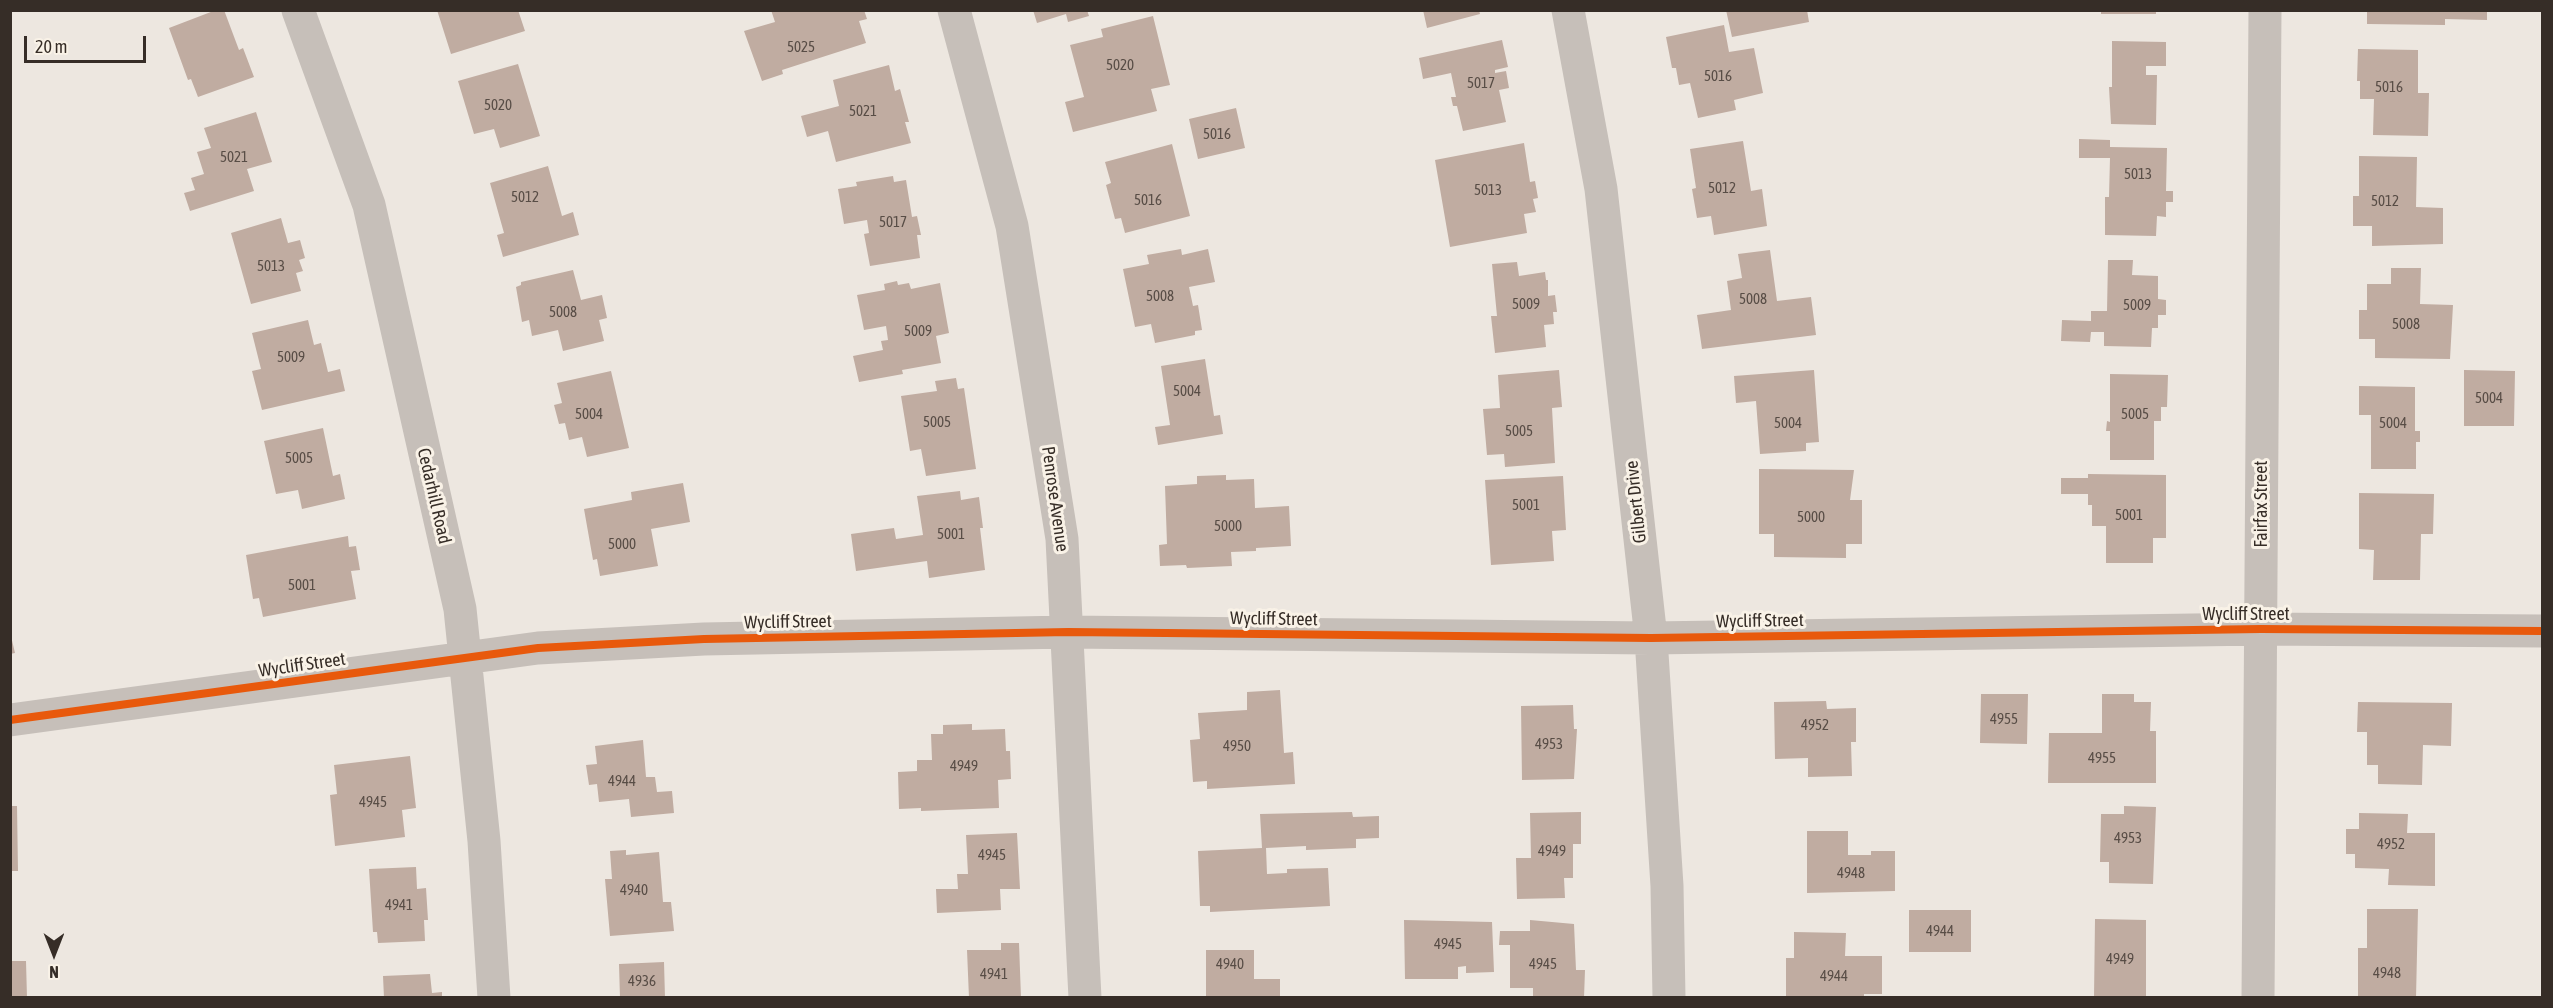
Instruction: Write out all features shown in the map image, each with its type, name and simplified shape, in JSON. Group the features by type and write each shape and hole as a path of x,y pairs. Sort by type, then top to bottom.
{"street":[{"name":"Cedarhill Road","path":"298,10 369,205 460,609 484,842 494,998"},
{"name":"Penrose Avenue","path":"954,10 1012,226 1062,539 1085,998"},
{"name":"Gilbert Drive","path":"1568,10 1601,189 1651,638 1667,886 1669,998"},
{"name":"Fairfax Street","path":"2258,998 2265,10"},
{"name":"Wycliff Street","path":"10,720 538,648 704,639 1068,632 1651,638 2260,629 2542,631"}],"building":[{"path":"216,10 224,10 239,50 243,48 254,77 198,97 191,79 188,80 169,28"},
{"path":"437,10 518,10 525,31 451,54"},
{"path":"771,10 864,10 867,19 859,21 866,43 782,70 783,74 762,81 744,31 775,22"},
{"path":"1033,10 1087,10 1089,16 1068,22 1066,14 1037,23"},
{"path":"1423,10 1479,10 1480,14 1427,28"},
{"path":"1726,10 1807,10 1809,22 1732,37"},
{"path":"2101,10 2156,10 2156,14 2101,14"},
{"path":"2367,10 2487,10 2487,20 2445,19 2445,25 2367,24"},
{"path":"1153,16 1170,85 1151,89 1157,111 1073,132 1065,102 1084,97 1070,45 1103,37 1101,29"},
{"path":"1724,25 1729,52 1754,48 1763,93 1734,100 1736,110 1698,118 1690,83 1679,85 1676,68 1672,68 1666,37"},
{"path":"1502,40 1508,67 1495,70 1495,73 1506,71 1509,88 1499,90 1506,122 1463,131 1457,106 1453,106 1451,97 1456,97 1451,73 1423,79 1419,58"},
{"path":"2112,41 2166,42 2166,66 2146,66 2146,75 2157,75 2156,125 2111,124 2109,87 2112,87"},
{"path":"2358,49 2418,50 2418,93 2429,93 2428,136 2373,135 2374,99 2360,99 2360,81 2357,81"},
{"path":"518,64 540,136 500,148 494,129 474,134 458,81"},
{"path":"889,65 895,91 900,89 909,122 905,122 911,143 836,162 828,131 807,137 801,116 839,106 833,80"},
{"path":"1236,108 1245,148 1198,159 1189,119"},
{"path":"256,112 272,162 247,169 254,191 190,211 184,193 195,190 191,178 204,174 197,152 211,148 204,128"},
{"path":"2079,139 2110,140 2110,147 2167,148 2166,191 2173,191 2173,202 2166,202 2166,217 2157,216 2156,236 2105,235 2105,197 2109,197 2110,158 2079,158"},
{"path":"1743,141 1751,191 1762,189 1767,226 1714,235 1711,216 1697,218 1692,189 1696,188 1690,149"},
{"path":"1524,143 1530,182 1535,181 1538,198 1533,199 1536,212 1524,214 1527,233 1450,247 1435,160"},
{"path":"1172,144 1190,216 1125,233 1121,218 1115,219 1106,185 1111,183 1105,162"},
{"path":"2359,156 2417,157 2416,207 2443,208 2443,244 2372,246 2372,226 2353,226 2353,196 2359,196"},
{"path":"548,166 562,216 573,212 579,235 503,257 497,235 504,233 490,183"},
{"path":"893,176 894,182 906,180 912,217 917,216 921,235 917,235 920,258 870,266 864,234 869,233 867,220 844,224 838,189 857,186 856,182"},
{"path":"281,218 288,243 300,240 305,258 299,260 303,271 296,273 301,291 251,304 231,233"},
{"path":"1181,249 1182,255 1208,249 1215,282 1189,287 1193,306 1198,305 1202,330 1195,331 1195,335 1155,343 1151,324 1135,327 1123,269 1149,264 1147,255"},
{"path":"1770,250 1777,301 1811,297 1816,335 1702,349 1697,315 1731,310 1727,281 1742,278 1738,254"},
{"path":"2108,260 2133,260 2132,275 2158,276 2158,299 2166,300 2166,315 2158,315 2158,328 2152,328 2151,347 2104,346 2104,332 2091,332 2090,342 2061,341 2062,320 2091,321 2091,311 2107,311"},
{"path":"1517,262 1519,276 1545,272 1546,280 1548,280 1548,296 1555,295 1557,312 1553,312 1554,324 1544,325 1546,347 1495,353 1491,316 1497,316 1492,264"},
{"path":"2391,268 2421,268 2420,304 2453,305 2450,359 2375,358 2375,339 2359,339 2359,310 2367,310 2367,284 2391,284"},
{"path":"573,270 581,300 602,295 607,318 599,320 604,341 563,351 558,330 532,336 529,320 522,322 516,287 521,285 521,282"},
{"path":"897,281 898,285 909,283 911,289 940,283 949,333 936,336 941,363 902,370 903,374 859,382 853,356 883,350 881,341 888,340 886,326 864,330 857,295 885,290 884,284"},
{"path":"308,320 314,345 321,343 328,372 340,369 345,391 262,410 252,371 261,369 252,333"},
{"path":"1205,359 1214,416 1220,415 1223,434 1158,445 1155,427 1170,425 1161,366"},
{"path":"1559,370 1562,407 1552,408 1555,463 1505,467 1504,454 1487,455 1483,409 1500,408 1498,375"},
{"path":"1814,370 1819,442 1806,443 1806,451 1760,454 1756,401 1736,403 1734,376"},
{"path":"2464,370 2515,371 2514,426 2464,426"},
{"path":"611,371 629,448 587,457 582,437 569,440 565,423 559,424 554,405 562,403 557,383"},
{"path":"2110,374 2168,375 2167,407 2161,407 2161,421 2154,421 2154,460 2110,460 2110,431 2106,431 2107,421 2110,422"},
{"path":"956,378 958,389 964,388 976,469 926,476 921,449 910,451 901,396 937,391 935,381"},
{"path":"2359,386 2415,387 2415,431 2420,431 2420,442 2416,442 2416,469 2371,469 2371,415 2359,415"},
{"path":"323,428 333,476 340,474 345,499 302,509 298,490 276,494 264,441"},
{"path":"1759,469 1854,470 1850,500 1862,500 1862,544 1846,544 1846,558 1774,557 1774,534 1759,534"},
{"path":"2088,474 2166,475 2166,538 2153,538 2153,563 2106,563 2106,526 2092,526 2092,505 2088,505 2088,494 2061,494 2061,478 2088,478"},
{"path":"1226,475 1226,480 1254,479 1255,508 1289,506 1291,546 1231,552 1232,566 1187,568 1186,565 1160,566 1159,545 1167,544 1165,486 1197,484 1197,476"},
{"path":"1563,476 1566,530 1552,531 1554,561 1491,565 1485,480"},
{"path":"683,483 690,522 651,529 658,566 600,576 597,559 593,560 584,509 632,500 631,492"},
{"path":"960,491 961,500 979,497 985,570 929,578 927,561 856,571 851,534 894,528 896,539 923,535 917,496"},
{"path":"2359,493 2434,494 2433,534 2421,534 2420,580 2373,580 2374,550 2359,549"},
{"path":"348,536 349,547 356,546 360,570 351,571 356,599 263,617 259,598 253,599 246,555"},
{"path":"10,632 15,653 10,654"},
{"path":"1280,690 1284,753 1293,752 1295,784 1207,789 1207,781 1193,782 1190,740 1200,739 1198,713 1247,710 1247,692"},
{"path":"1981,694 2028,694 2027,744 1980,743"},
{"path":"2102,694 2134,694 2134,702 2151,702 2150,731 2156,731 2156,783 2048,783 2049,733 2102,733"},
{"path":"1826,701 1827,709 1856,708 1856,742 1851,742 1852,776 1808,777 1808,758 1775,759 1774,702"},
{"path":"2358,702 2452,703 2451,746 2423,745 2422,785 2378,784 2378,765 2367,765 2367,732 2357,732"},
{"path":"1573,705 1574,729 1577,729 1574,779 1522,780 1521,706"},
{"path":"972,724 972,730 1005,729 1006,751 1010,751 1011,779 998,780 999,808 921,811 921,808 899,809 898,772 917,771 917,760 932,760 931,734 943,734 943,725"},
{"path":"643,740 646,777 655,777 657,792 672,791 674,813 631,817 629,799 599,802 597,784 589,785 586,765 597,764 595,746"},
{"path":"410,756 416,808 402,810 405,837 335,846 330,795 337,794 334,765"},
{"path":"10,806 17,806 18,871 10,871"},
{"path":"2124,806 2156,807 2153,884 2109,883 2109,862 2100,862 2101,814 2124,814"},
{"path":"1352,812 1353,817 1379,816 1379,838 1356,839 1356,848 1306,850 1306,846 1266,848 1267,874 1287,873 1287,869 1328,868 1330,906 1210,912 1210,906 1200,906 1198,851 1262,848 1260,814"},
{"path":"1581,812 1581,844 1573,844 1573,878 1564,878 1565,898 1517,899 1516,858 1531,858 1530,813"},
{"path":"2359,813 2408,814 2407,833 2435,833 2435,886 2388,885 2389,869 2355,868 2355,854 2346,854 2346,829 2359,829"},
{"path":"1807,831 1848,831 1848,855 1871,855 1871,851 1895,851 1895,891 1807,893"},
{"path":"1017,833 1020,889 1000,889 1001,910 937,913 936,889 958,889 957,874 968,874 966,835"},
{"path":"626,850 626,855 659,852 663,902 671,902 674,931 610,936 605,879 612,879 610,851"},
{"path":"416,867 417,889 426,888 428,920 424,920 425,941 378,943 377,932 373,932 369,869"},
{"path":"2367,909 2418,909 2416,998 2358,998 2358,948 2367,948"},
{"path":"1909,910 1971,910 1971,952 1909,952"},
{"path":"2095,919 2146,920 2146,998 2094,998"},
{"path":"1404,920 1492,922 1494,972 1466,973 1466,966 1458,967 1458,979 1405,979"},
{"path":"1530,920 1574,924 1576,970 1585,970 1584,998 1533,998 1533,988 1510,988 1510,945 1499,945 1500,931 1530,931"},
{"path":"1794,932 1846,933 1845,956 1882,956 1882,994 1864,994 1864,998 1786,998 1786,958 1794,958"},
{"path":"1001,943 1019,943 1021,998 969,998 967,950 1001,950"},
{"path":"1206,950 1254,950 1254,979 1280,979 1280,998 1206,998"},
{"path":"10,961 26,961 27,998 10,998"},
{"path":"664,962 665,998 620,998 619,964"},
{"path":"430,974 432,993 442,992 442,998 384,998 383,976"}],"cycle path":[{"path":"10,720 538,648 704,639 1068,632 1651,638 2261,629 2542,631"}]}
